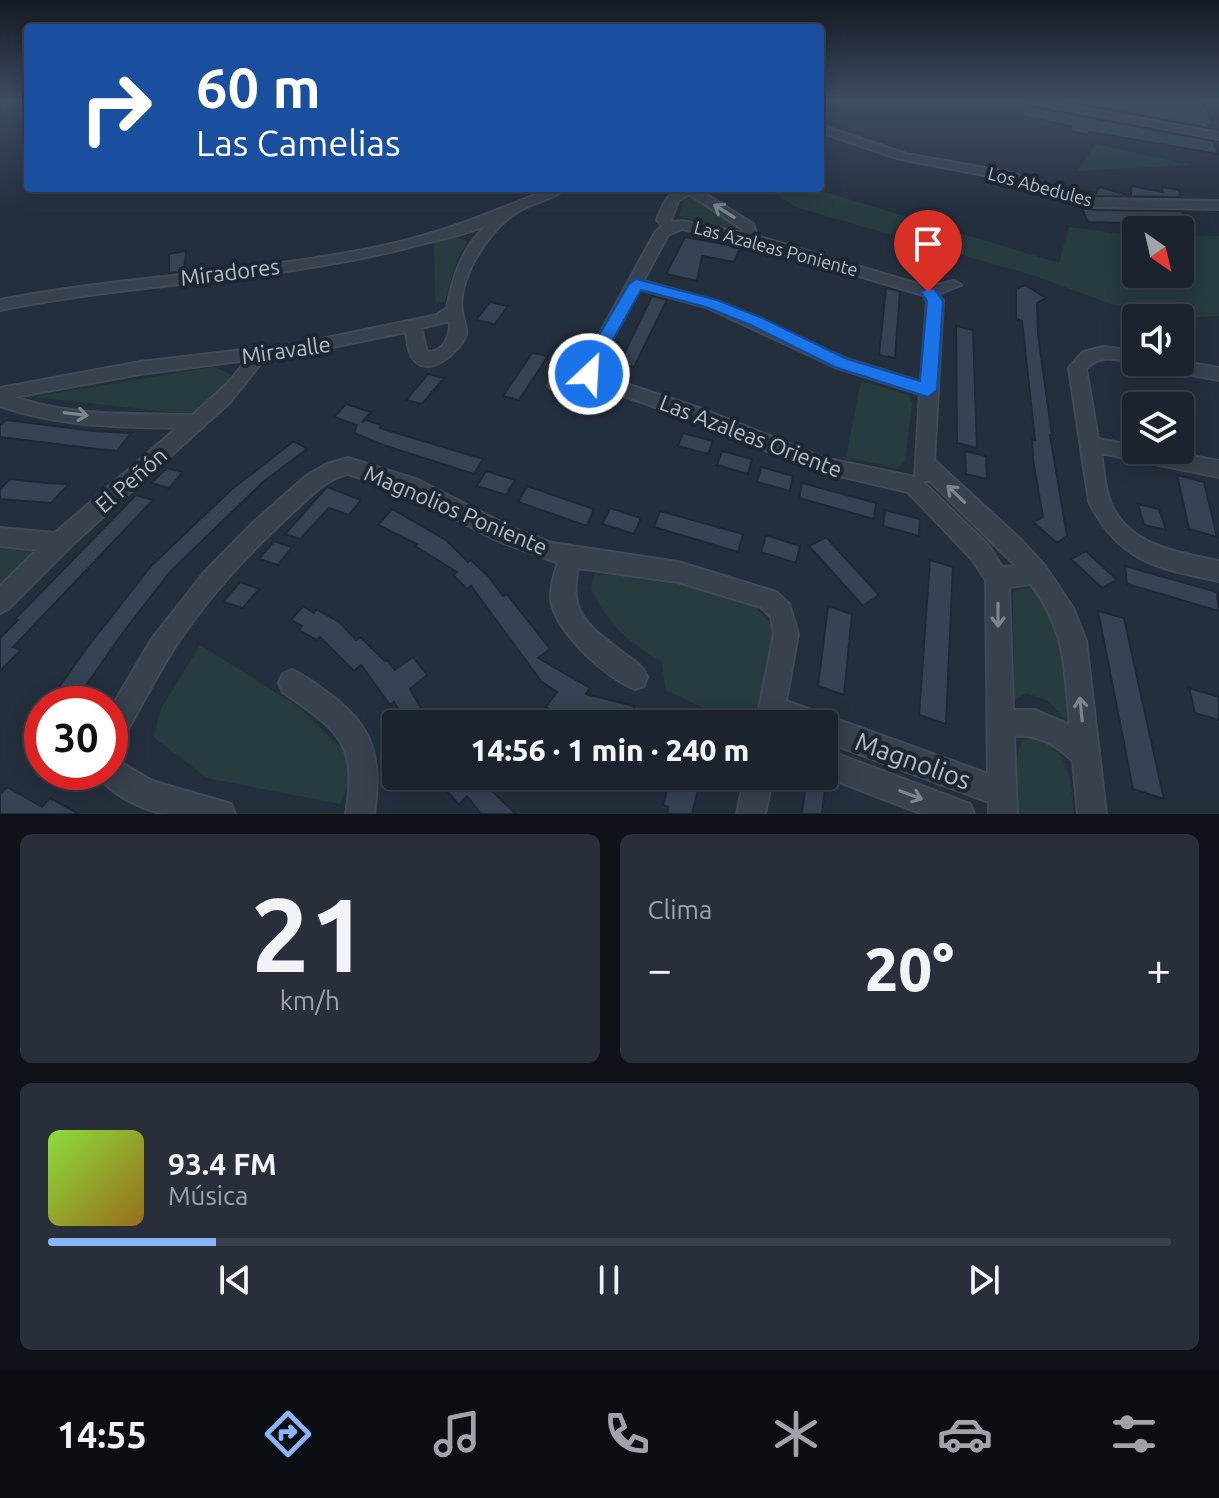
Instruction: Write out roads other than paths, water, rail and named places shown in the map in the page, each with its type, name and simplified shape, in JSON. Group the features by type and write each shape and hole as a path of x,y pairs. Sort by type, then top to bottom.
{"street":[{"name":"Los Abedules","path":"849,138 917,161 1007,176 1094,203 1219,205"},
{"name":"Miradores","path":"527,201 535,192"},
{"name":"Miradores","path":"0,305 64,292 333,259 459,231 508,213 551,192"},
{"path":"557,386 591,378 590,366 662,233 669,227 664,217 677,194 682,192"},
{"path":"690,192 744,224 751,232 751,239"},
{"path":"413,327 419,355 427,360 438,358 451,348 458,335 459,323 454,310 463,269 479,240 508,213"},
{"name":"Las Azaleas Poniente","path":"669,227 692,226 751,239 928,292"},
{"path":"459,231 479,240"},
{"path":"636,284 711,304 756,321 841,363 928,390"},
{"path":"954,285 928,292 935,301 920,475 997,578 1002,804"},
{"name":"Miravalle","path":"0,396 107,373 259,355 413,327 442,319 454,310"},
{"path":"1122,355 1092,354 1077,368 1102,510 1126,539 1162,558 1219,571"},
{"name":"El Peñón","path":"0,602 58,543 197,422 248,371 259,355"},
{"path":"1194,369 1219,374"},
{"name":"Las Azaleas Oriente","path":"591,378 720,422 821,465 920,475"},
{"path":"0,396 26,407 93,416 197,422"},
{"path":"1089,444 1219,469"},
{"name":"Magnolios Poniente","path":"128,704 161,647 212,580 281,509 312,483 342,467 358,468 411,486 502,533 570,557 645,566 699,577 760,595 781,612 786,634 771,710"},
{"path":"920,475 1037,573 1060,602 1071,628 1092,814"},
{"path":"0,537 58,543"},
{"name":"Magnolios Poniente","path":"570,557 563,597 567,612 599,648 635,677"},
{"path":"997,578 1037,573"},
{"path":"292,683 333,713 360,745 366,776 360,814"},
{"path":"999,727 1026,721 1042,724 1072,741 1085,754"},
{"name":"Magnolios","path":"838,734 1002,804"},
{"name":"Magnolios","path":"838,768 960,814"},
{"path":"128,782 168,800 221,814"},
{"path":"751,814 756,790"}]}
